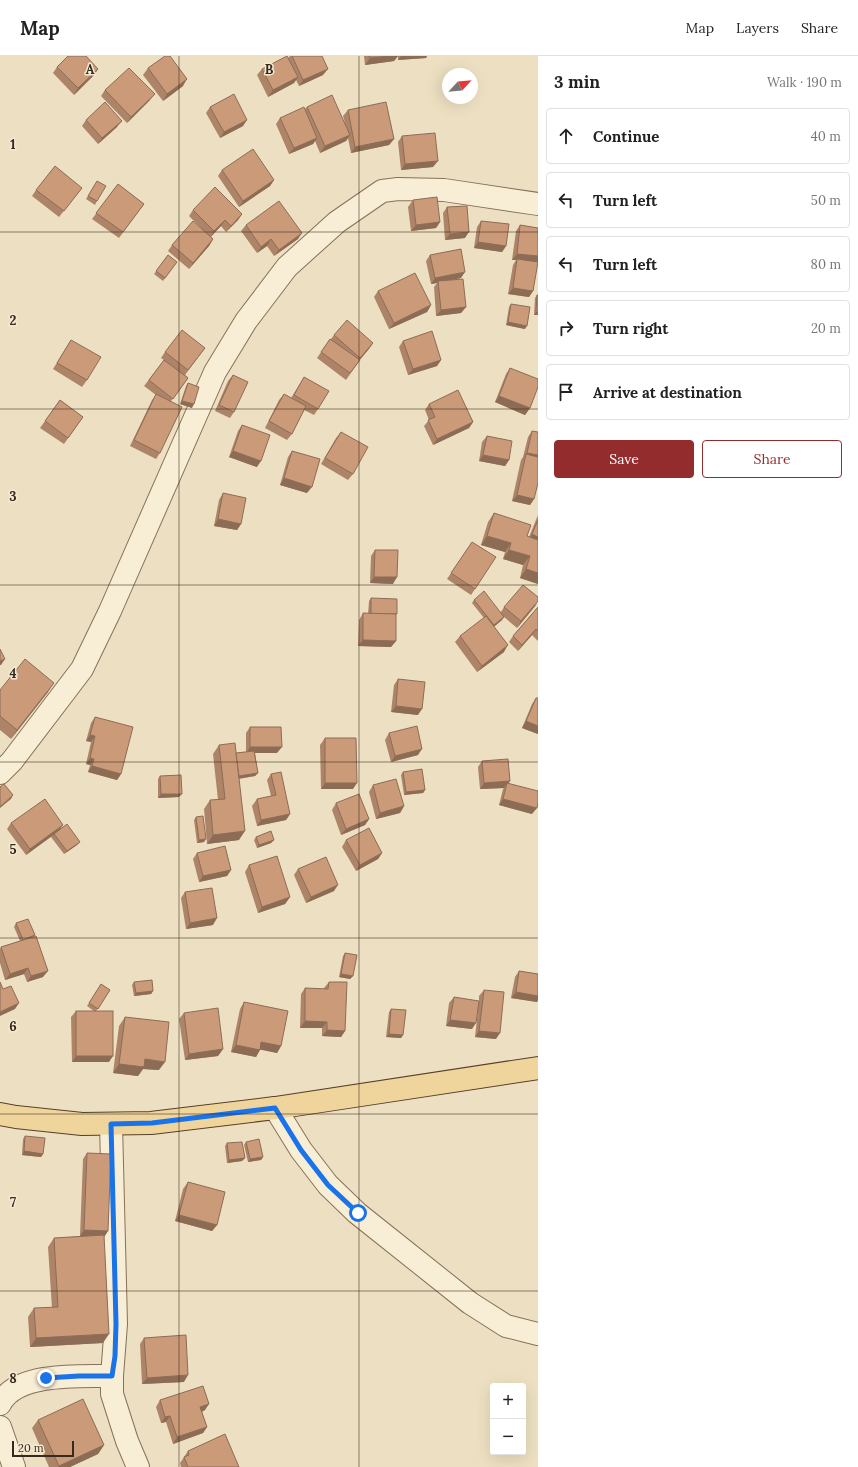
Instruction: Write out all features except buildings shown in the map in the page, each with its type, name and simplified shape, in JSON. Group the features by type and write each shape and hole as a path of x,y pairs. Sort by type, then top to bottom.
{"main road":[{"path":"0,1114 82,1124 152,1123 275,1108 538,1068"}],"street":[{"path":"0,773 12,761 82,669 110,611 215,372 246,321 287,267 337,222 382,191 398,189 444,190 538,204"},
{"path":"275,1108 301,1150 328,1185 358,1213 470,1303 506,1326 538,1334"},
{"path":"111,1124 116,1324 112,1394 126,1441 138,1467"},
{"path":"0,1404 3,1397 18,1386 46,1378 112,1376"},
{"path":"0,1427 14,1467"}],"route":[{"path":"46,1378 112,1376 115,1356 116,1324 111,1124 152,1123 275,1108 301,1150 328,1185 358,1213"}]}
